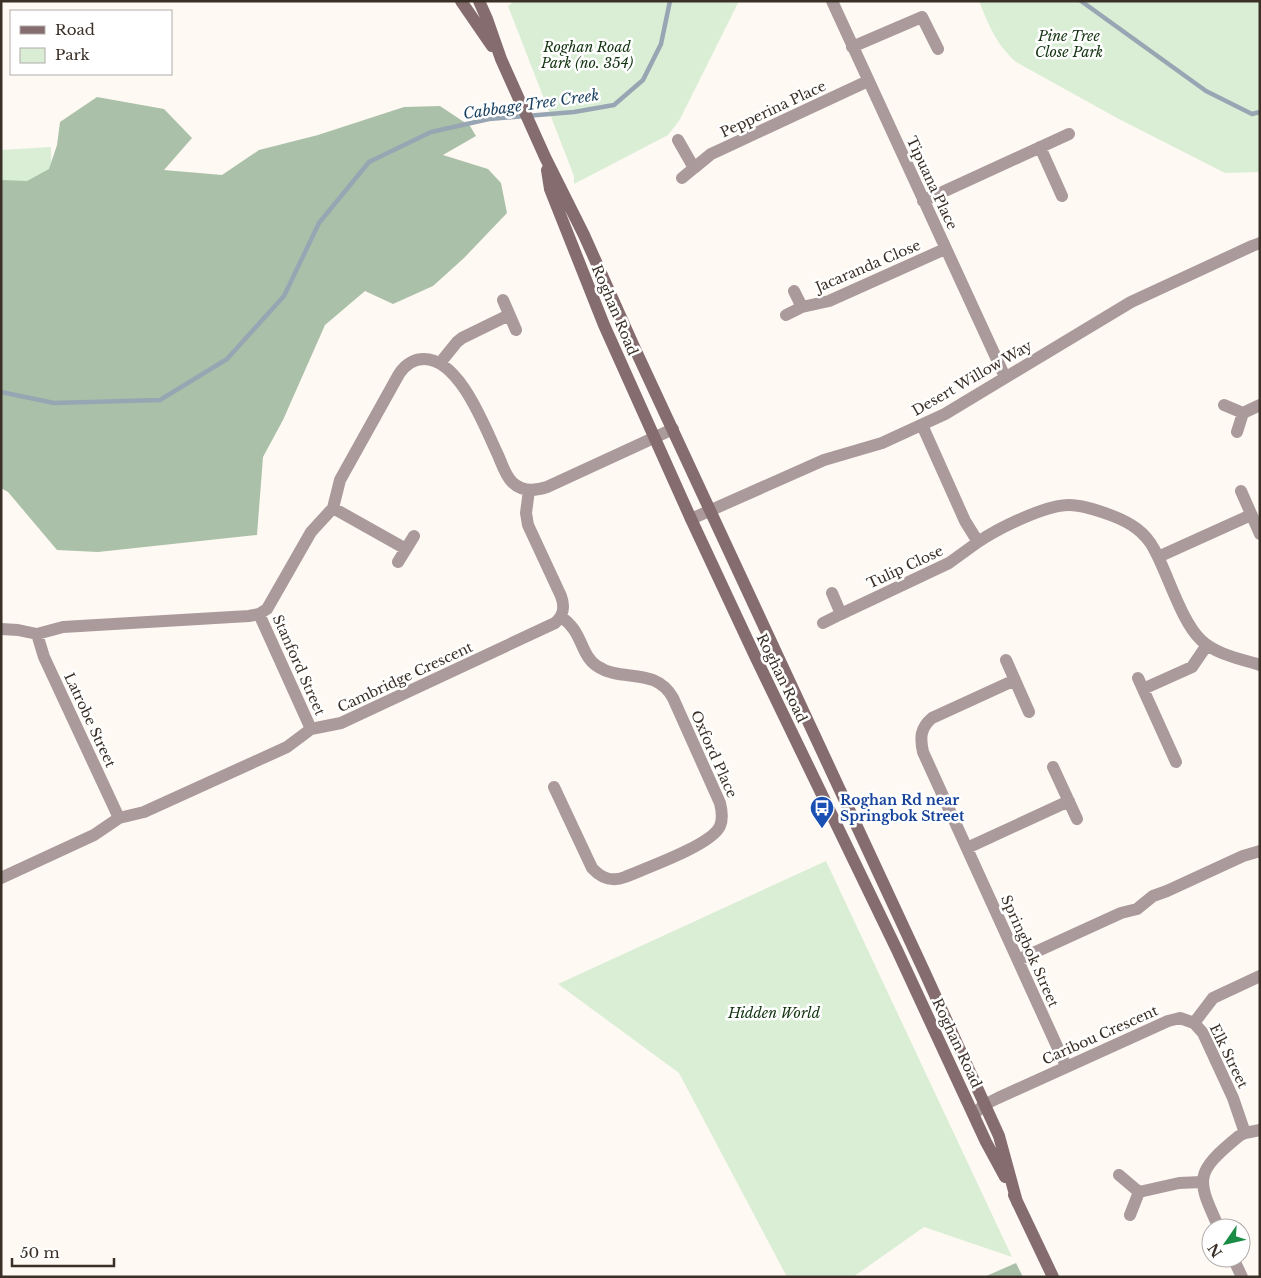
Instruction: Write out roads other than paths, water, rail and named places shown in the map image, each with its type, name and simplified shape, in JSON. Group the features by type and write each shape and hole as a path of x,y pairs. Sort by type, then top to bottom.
{"main road":[{"name":"Roghan Road","path":"462,1 501,59"},
{"name":"Roghan Road","path":"479,1 501,59 543,153 584,235 999,1136 1017,1202"},
{"name":"Roghan Road","path":"543,153 550,189 563,225 604,325 691,519 986,1142 1052,1277"}],"street":[{"name":"Tipuana Place","path":"832,1 1005,377"},
{"path":"852,48 922,17 938,49"},
{"name":"Pepperina Place","path":"682,178 711,154 722,148 868,81"},
{"path":"924,201 1069,134"},
{"path":"678,140 694,168"},
{"path":"1040,147 1062,196"},
{"name":"Desert Willow Way","path":"691,519 824,460 874,445 945,414 1131,302 1260,243"},
{"name":"Jacaranda Close","path":"786,315 802,308 829,301 945,249"},
{"name":"Jacaranda Close","path":"794,291 802,308"},
{"path":"503,300 516,330"},
{"path":"440,364 453,346 462,338 509,315"},
{"path":"1,629 37,634 63,627 259,614 271,604 311,532 333,508 340,480 403,368 418,359 426,359 440,364 458,380 470,397 508,476 517,486 529,490 548,487 673,429"},
{"path":"1224,405 1243,413"},
{"path":"1237,432 1243,413 1260,405"},
{"path":"922,425 965,521 978,542"},
{"path":"529,490 526,513 528,525 562,601 563,611 561,617"},
{"path":"1241,491 1260,534"},
{"name":"Tulip Close","path":"823,623 949,563 996,531 1048,509 1070,505 1102,512 1135,526 1148,540 1158,557 1188,623 1197,636 1207,645"},
{"path":"333,508 406,549"},
{"path":"1158,557 1251,515"},
{"path":"398,562 414,536"},
{"path":"832,593 841,614"},
{"name":"Stanford Street","path":"259,614 311,729"},
{"name":"Cambridge Crescent","path":"1,878 94,835 118,818 144,812 287,747 311,729 341,723 551,626 561,617"},
{"name":"Oxford Place","path":"554,787 592,868 597,874 609,879 618,880 626,877 700,844 717,831 722,819 720,803 673,698 665,686 652,680 610,672 595,666 588,656 576,630 561,617"},
{"name":"Latrobe Street","path":"37,634 44,657 118,818"},
{"path":"1176,762 1140,684 1192,667 1207,645 1260,665"},
{"path":"1006,660 1029,712"},
{"name":"Springbok Street","path":"1015,680 938,715 927,722 921,738 923,752 1066,1066"},
{"path":"1054,767 1077,819"},
{"path":"968,848 1069,801"},
{"path":"1018,960 1121,913 1133,911 1153,896 1244,856 1260,851"},
{"path":"1194,1023 1213,998 1260,976"},
{"name":"Caribou Crescent","path":"974,1114 984,1105 1168,1021 1185,1019 1194,1023"},
{"name":"Elk Street","path":"1194,1023 1203,1033 1234,1098 1245,1133"},
{"path":"1215,1218 1204,1193 1202,1182 1206,1169 1232,1142 1245,1133 1260,1130"},
{"path":"1119,1175 1139,1192"},
{"path":"1139,1192 1179,1183 1202,1182"},
{"path":"1130,1214 1139,1192"}],"waterway":[{"name":"Cabbage Tree Creek","path":"1,392 54,403 160,400 227,359 284,296 319,223 369,162 431,132 489,119 574,112 614,105 643,80 661,44 670,1"},
{"name":"Cabbage Tree Creek","path":"1081,1 1206,91 1252,114 1260,112"}],"place":[{"name":"Roghan Rd near Springbok Street","path":"822,829"}],"park label":[{"name":"Pine Tree Close Park","path":"1069,44"},
{"name":"Roghan Road Park (no. 354)","path":"587,56"},
{"name":"Hidden World","path":"774,1013"}]}
